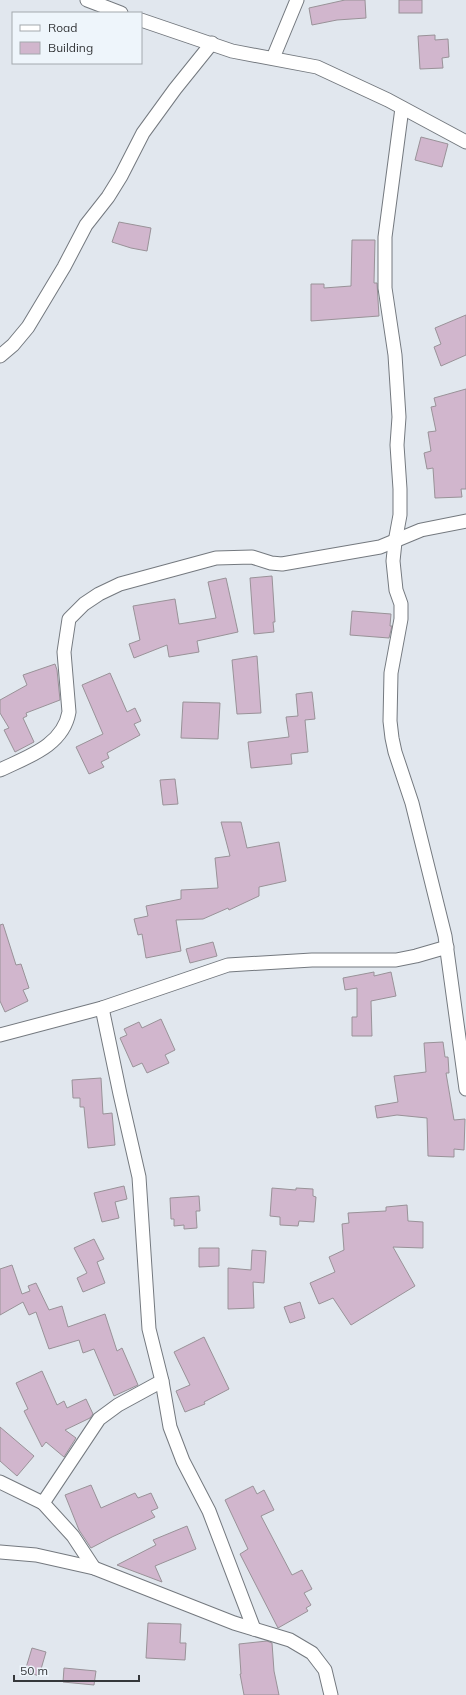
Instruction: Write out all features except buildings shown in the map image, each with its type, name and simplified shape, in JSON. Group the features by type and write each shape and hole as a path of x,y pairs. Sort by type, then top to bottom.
{"street":[{"path":"87,0 118,12"},
{"path":"273,58 297,0"},
{"path":"142,20 232,50 317,66 402,108 466,142"},
{"path":"0,356 13,345 28,327 64,267 86,225 108,197 121,176 143,133 175,89 212,43"},
{"path":"402,108 385,237 385,288 395,354 399,417 397,446 400,515 395,542 394,578 400,604 401,619 391,673 392,738 412,803 447,947 466,1089"},
{"path":"0,770 32,755 43,748 53,740 67,721 68,712 64,652 69,619 84,604 99,594 120,584 216,558 252,557 271,563 282,564 380,547 421,530 466,521"},
{"path":"0,1035 102,1008 228,965 312,960 396,960 447,947"},
{"path":"102,1008 139,1177 149,1329 162,1381 170,1427 177,1448 209,1511 254,1629"},
{"path":"43,1503 99,1419 118,1405 162,1381"},
{"path":"0,1482 43,1503 73,1536 94,1568"},
{"path":"0,1552 36,1555 94,1568 254,1629 290,1640 312,1652 324,1670 331,1695"}]}
